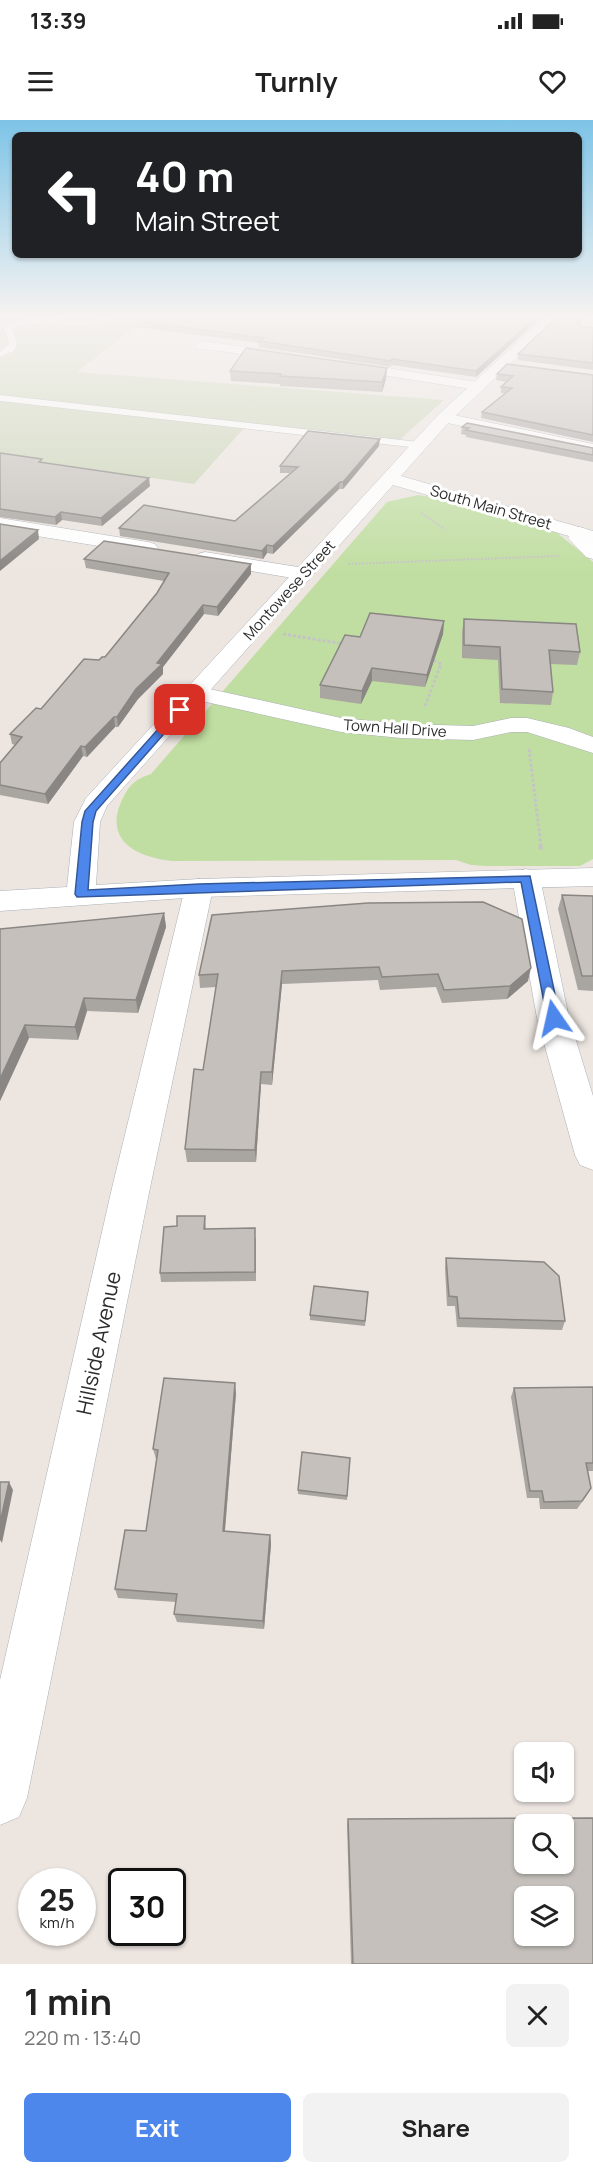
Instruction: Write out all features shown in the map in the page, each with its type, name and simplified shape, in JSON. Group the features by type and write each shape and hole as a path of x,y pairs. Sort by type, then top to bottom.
{"street":[{"name":"Montowese Street","path":"81,894 87,822 91,811 389,478 459,403"},
{"path":"444,418 593,449"},
{"name":"South Main Street","path":"389,478 586,535"},
{"path":"0,524 161,550"},
{"path":"586,535 578,538 593,553"},
{"path":"184,554 304,574"},
{"name":"Town Hall Drive","path":"196,693 341,724 401,731 465,733 526,725 549,729 593,746"},
{"path":"526,878 554,1018 593,1155"},
{"path":"0,901 199,888 593,878"},
{"name":"Hillside Avenue","path":"0,1798 131,1188 199,888"}],"lane":[{"path":"45,403 419,445"}],"path":[{"path":"341,564 559,556"},
{"path":"282,633 351,645"},
{"path":"423,712 441,664 431,659"},
{"path":"529,749 541,850"}],"green space":[{"path":"0,403 441,403 396,443 245,427 194,484 0,456"},
{"path":"418,495 445,499 556,532 593,562 593,859 580,866 486,866 471,865 456,860 172,861 146,855 126,844 117,825 118,813 123,798 131,786 137,780 151,774 387,502"}],"building":[{"path":"493,403 593,403 593,435 482,412"},
{"path":"467,423 593,448 593,455 466,430 469,428 462,427"},
{"path":"308,431 380,439 343,482 340,482 273,546 267,545 262,551 119,528 144,505 235,521 298,467 280,466"},
{"path":"0,453 42,459 39,462 149,478 101,518 61,512 55,517 0,509"},
{"path":"0,524 38,530 0,561"},
{"path":"104,541 251,564 217,607 203,605 157,663 162,664 136,689 117,717 114,717 85,747 81,746 45,794 0,785 0,763 22,737 10,734 36,708 41,709 84,659 99,660 105,657 157,593 169,573 84,559"},
{"path":"370,613 444,621 427,675 372,668 362,691 320,685 345,635 360,637"},
{"path":"464,619 576,624 580,652 549,650 553,692 502,689 500,647 464,645"},
{"path":"562,895 593,896 593,976 582,976"},
{"path":"483,902 522,919 531,968 510,986 444,990 438,974 382,977 379,967 282,971 272,1072 261,1072 255,1150 185,1149 194,1069 203,1070 218,974 199,975 212,915 368,903"},
{"path":"164,913 136,1000 84,998 75,1027 25,1025 0,1079 0,929"},
{"path":"177,1216 205,1216 204,1229 255,1228 255,1272 160,1273 164,1227 177,1226"},
{"path":"446,1258 544,1262 559,1276 565,1321 459,1318 457,1297 449,1296"},
{"path":"314,1286 368,1292 365,1321 310,1315"},
{"path":"164,1378 235,1383 223,1531 270,1535 263,1621 174,1614 177,1594 115,1589 125,1530 146,1531 158,1450 153,1449"},
{"path":"593,1387 593,1463 586,1463 591,1488 582,1501 544,1502 542,1491 530,1491 514,1388"},
{"path":"302,1452 350,1458 347,1496 298,1490"},
{"path":"0,1482 9,1482 0,1523"},
{"path":"514,1818 514,1874 574,1874 574,1818 593,1818 593,1964 353,1964 348,1819"}],"route":[{"path":"180,710 100,798 91,811 87,822 81,894 526,878 554,1018"}]}
